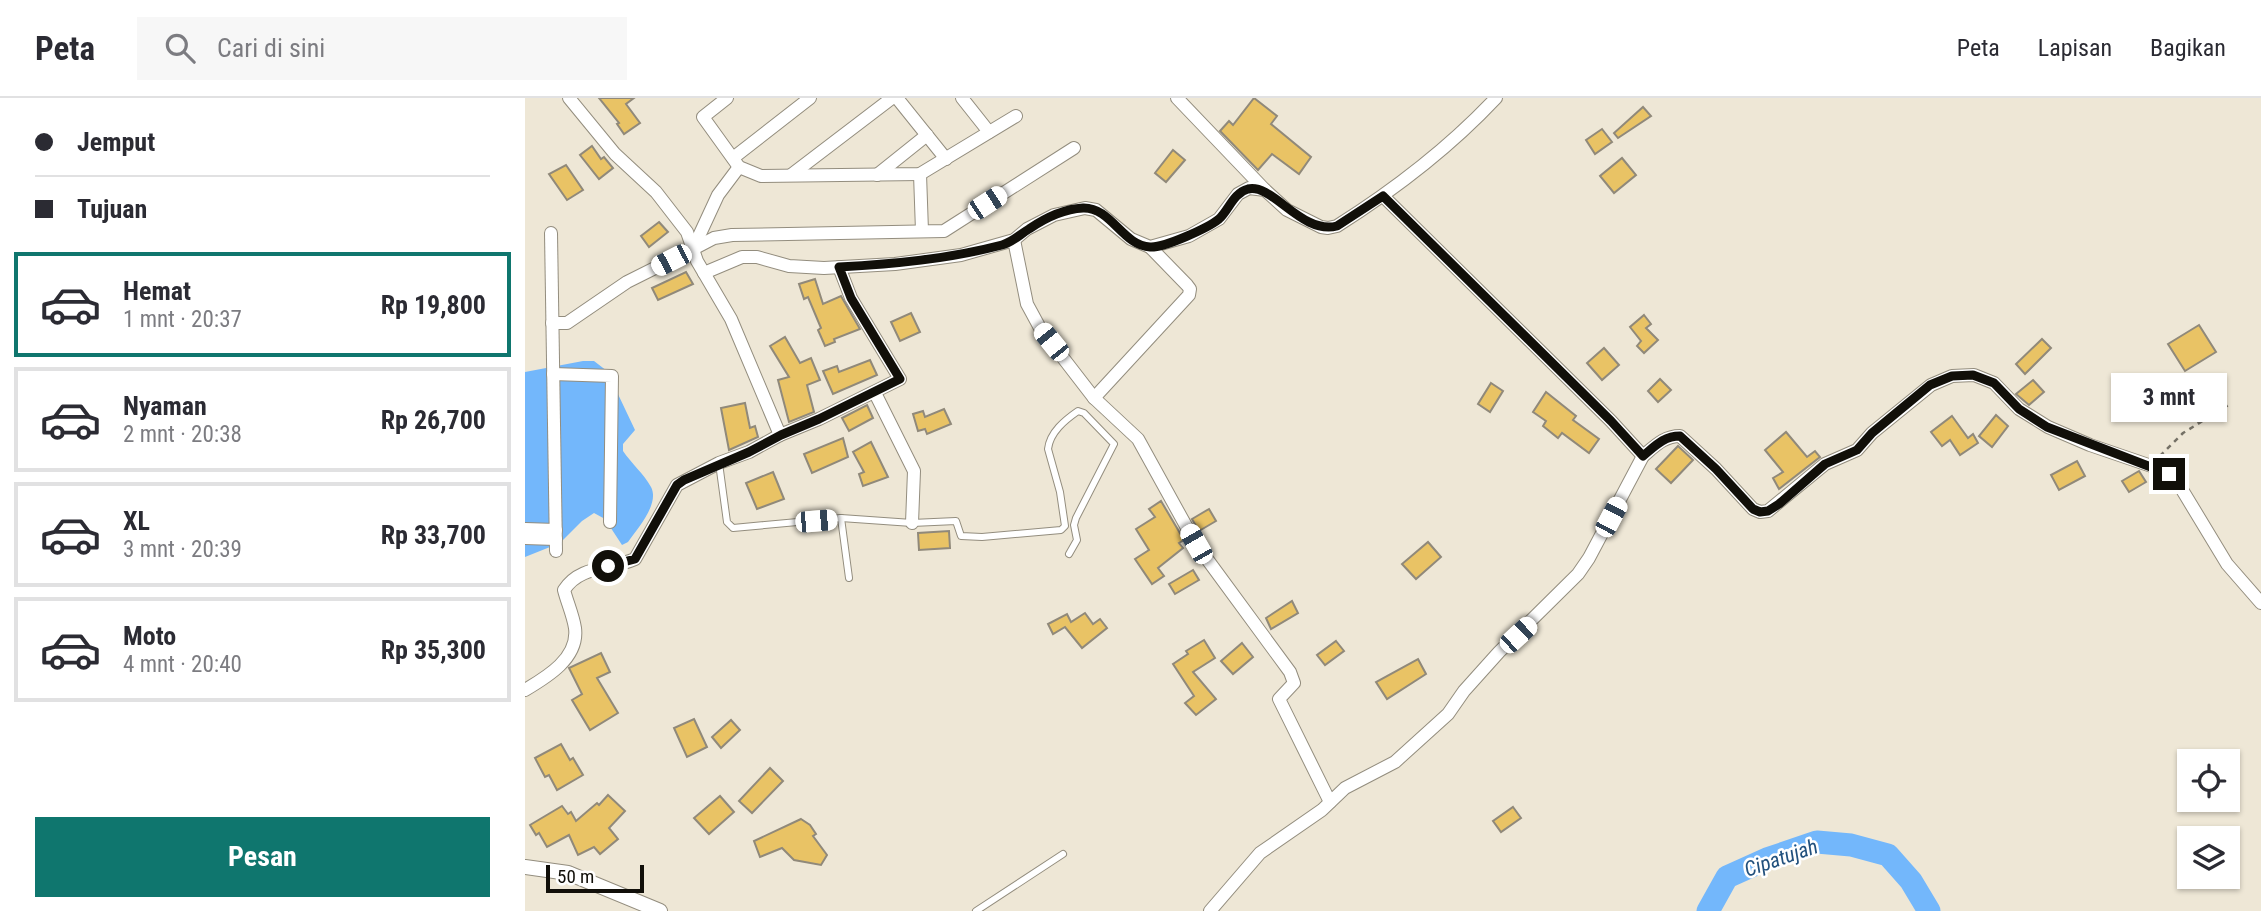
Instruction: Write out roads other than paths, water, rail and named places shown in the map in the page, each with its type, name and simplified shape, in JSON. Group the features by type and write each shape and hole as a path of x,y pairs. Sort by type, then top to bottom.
{"street":[{"path":"569,98 615,154 656,192 687,232 704,273 731,318 781,435"},
{"path":"727,98 703,117 736,162 761,176 920,174 1016,116"},
{"path":"693,249 717,195 736,162 810,98"},
{"path":"791,176 892,98"},
{"path":"897,98 946,159"},
{"path":"962,98 989,132"},
{"path":"1177,98 1287,210 1328,228 1337,226 1383,196 1462,131 1496,98"},
{"path":"877,175 927,135"},
{"path":"552,323 567,323 627,282 714,238 732,234 944,231 1073,148"},
{"path":"920,174 922,232"},
{"path":"1150,247 1189,236 1219,219 1238,194 1249,188 1265,190"},
{"path":"1383,196 1611,421 1643,456"},
{"path":"704,273 742,257 757,257 789,266 839,267 895,264 961,255 1014,240 1027,229 1054,215 1085,208 1096,210 1131,239 1150,247 1190,289 1189,295 1094,398"},
{"path":"551,233 556,540"},
{"path":"1014,240 1027,304 1040,328 1094,398 1139,439 1196,544 1290,672 1294,683 1279,699 1330,802"},
{"path":"525,690 560,665 569,653 575,630 564,590 571,579 588,570 635,559 677,485 900,379 851,298 839,267"},
{"path":"553,374 612,376 610,522"},
{"path":"1210,911 1260,853 1345,788 1395,762 1448,713 1499,652 1561,592 1589,558 1643,456 1670,436 1680,436 1716,469 1753,509 1768,511 1825,464 1857,450 1872,433 1930,385 1952,376 1973,375 1994,383 2019,409 2047,427 2169,474 2180,484 2227,564 2261,603"},
{"path":"875,393 914,471 912,523"},
{"path":"525,529 556,540"},
{"path":"525,538 556,540"},
{"path":"525,867 568,873 660,911"}],"lane":[{"path":"719,463 727,522 733,528 841,518 912,523 956,521 961,536 982,537 1061,530 1065,526 1062,502 1048,449 1049,441 1069,417 1078,411 1084,412 1114,444 1076,518 1074,525 1077,540 1069,554"},
{"path":"841,518 849,578"},
{"path":"976,911 1063,854"}],"water":[{"path":"594,361 607,371 635,430 623,444 623,451 651,487 653,494 650,508 628,542 622,545 605,519 594,513 560,543 525,557 525,372"}],"waterway":[{"name":"Cipatujah","path":"1708,911 1727,877 1767,859 1817,842 1851,845 1888,855 1911,881 1929,911"}]}
